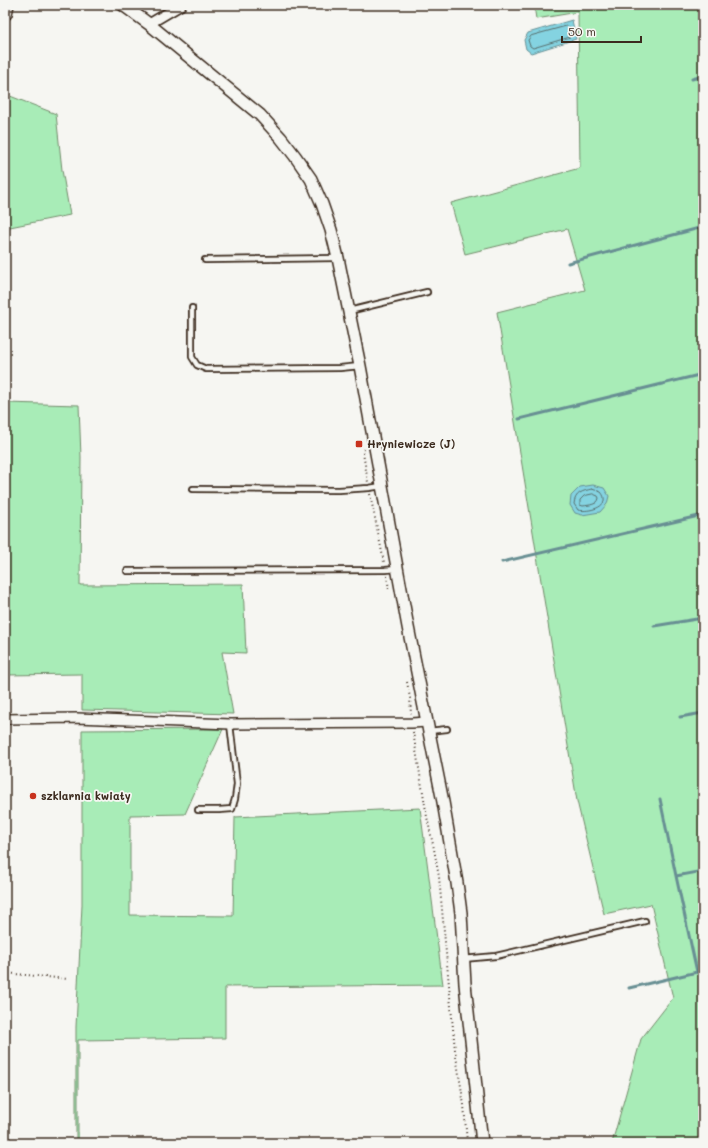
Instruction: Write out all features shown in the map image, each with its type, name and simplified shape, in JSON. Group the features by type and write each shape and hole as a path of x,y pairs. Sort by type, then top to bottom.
{"street":[{"path":"5,16 9,5"},
{"path":"149,24 181,5"},
{"path":"118,7 149,24 260,115 281,138 310,179 322,204 331,230 360,366 458,893 461,913 463,959 482,1143"},
{"path":"5,719 77,718 230,724 412,723 428,726"}],"lane":[{"path":"205,260 338,258"},
{"path":"349,311 427,292"},
{"path":"192,308 192,357 197,365 206,369 340,368 360,366"},
{"path":"194,489 339,490 382,486"},
{"path":"127,571 398,569"},
{"path":"198,810 232,809 237,784 230,724"},
{"path":"428,726 446,728"},
{"path":"463,959 496,956 645,921"}],"path":[{"path":"108,5 118,7"},
{"path":"364,447 363,453 369,488 390,591"},
{"path":"406,675 427,817 439,877 455,1050 464,1105 466,1143"},
{"path":"5,973 68,979"}],"green space":[{"path":"534,5 703,5 703,1143 612,1143 641,1039 673,998 651,904 604,914 577,801 497,312 585,290 567,229 465,254 451,203 580,168 578,12 536,19"},
{"path":"5,94 56,114 62,170 70,215 5,228"},
{"path":"5,403 79,405 81,457 80,585 243,584 246,653 222,652 233,714 82,710 82,674 5,675"},
{"path":"223,729 185,814 130,815 130,915 233,916 235,817 420,808 443,985 225,987 225,1038 78,1040 78,1143 76,1143 76,1027 82,905 82,730"}],"water":[{"path":"572,20 576,39 531,53 526,49 524,40 528,33"},
{"path":"593,485 604,488 609,496 607,504 600,512 582,515 575,513 570,505 571,496 580,487"}],"waterway":[{"path":"692,79 703,76"},
{"path":"568,263 703,227"},
{"path":"519,419 703,374"},
{"path":"502,562 703,515"},
{"path":"654,626 703,618"},
{"path":"680,717 703,713"},
{"path":"660,799 676,876"},
{"path":"629,988 697,972 676,876 703,871"}],"place":[{"name":"Hryniewicze (J)","path":"359,444"},
{"name":"szklarnia kwiaty","path":"33,796"}]}
